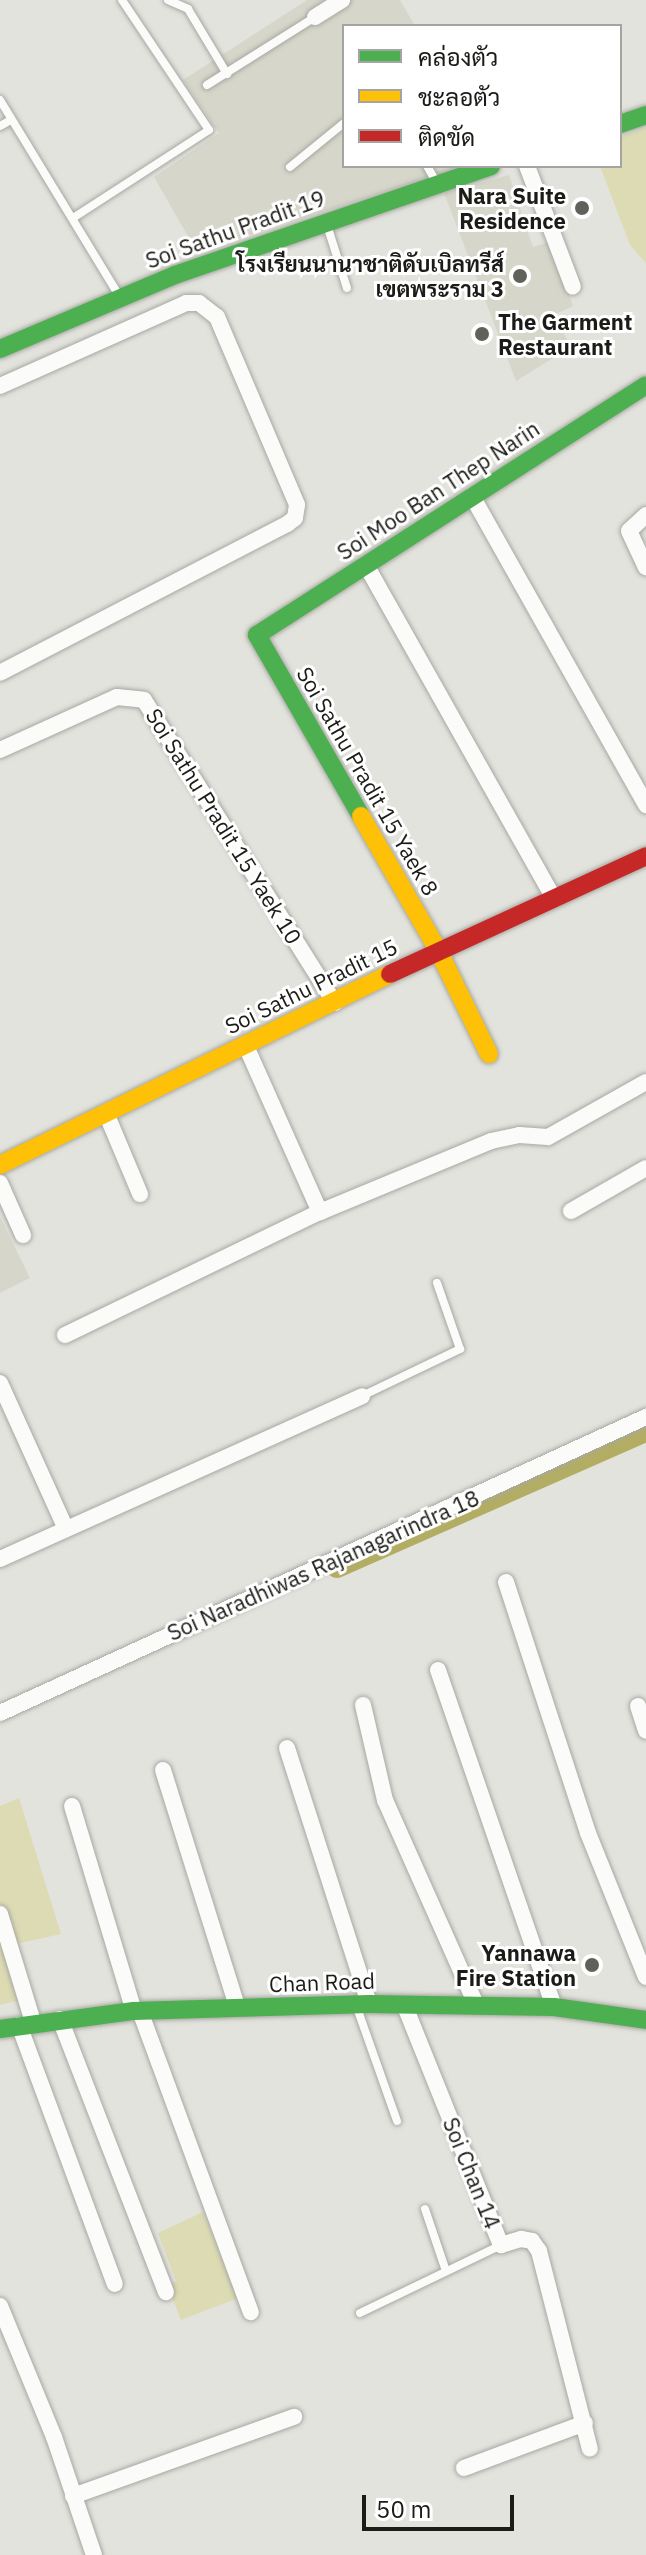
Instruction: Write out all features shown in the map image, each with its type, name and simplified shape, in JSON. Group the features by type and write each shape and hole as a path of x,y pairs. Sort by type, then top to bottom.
{"street":[{"path":"315,17 342,0"},
{"path":"622,123 646,115"},
{"name":"Soi Sathu Pradit 19","path":"0,349 119,296 326,221 485,168"},
{"path":"528,168 573,287"},
{"path":"0,386 186,303 199,303 217,317 297,505 295,518 287,524 0,673"},
{"name":"Soi Moo Ban Thep Narin","path":"257,635 646,385"},
{"path":"472,496 646,805"},
{"path":"646,515 629,531 646,567"},
{"path":"366,565 554,899"},
{"name":"Soi Sathu Pradit 15 Yaek 8","path":"257,635 438,950 489,1054"},
{"name":"Soi Sathu Pradit 15 Yaek 10","path":"0,750 117,697 144,700 335,1003"},
{"name":"Soi Sathu Pradit 15","path":"0,1165 438,950 646,856"},
{"path":"246,1046 320,1212"},
{"path":"65,1335 320,1212 502,1137 548,1137 646,1082"},
{"path":"106,1113 140,1194"},
{"path":"571,1211 646,1168"},
{"path":"0,1183 23,1235"},
{"path":"0,1383 6,1414 66,1529"},
{"path":"0,1559 362,1396"},
{"name":"Soi Naradhiwas Rajanagarindra 18","path":"0,1713 646,1417"},
{"path":"506,1582 588,1833 646,1977"},
{"path":"438,1670 554,2007"},
{"path":"363,1705 385,1800 476,2004"},
{"path":"638,1706 646,1731"},
{"path":"287,1748 363,2004"},
{"path":"163,1770 238,2009"},
{"path":"72,1806 137,2011 251,2312"},
{"path":"0,1914 26,2024 115,2284"},
{"name":"Chan Road","path":"0,2029 137,2011 363,2004 554,2007 646,2020"},
{"name":"Soi Chan 14","path":"404,2004 501,2245 521,2239 532,2241 539,2251 590,2449"},
{"path":"60,2019 166,2292"},
{"path":"0,2306 54,2437 94,2555"},
{"path":"73,2496 294,2417"},
{"path":"464,2468 585,2423"}],"lane":[{"path":"73,218 209,130 122,0"},
{"path":"168,0 189,5 227,74"},
{"path":"207,85 315,17"},
{"path":"0,100 119,296"},
{"path":"0,126 11,120"},
{"path":"290,167 342,125"},
{"path":"428,168 437,184"},
{"path":"326,221 347,288"},
{"path":"362,1396 460,1349 437,1283"},
{"path":"363,2004 397,2121"},
{"path":"425,2209 446,2271"},
{"path":"360,2313 501,2245"}],"shaded area":[{"path":"307,0 400,0 414,24 342,24 342,168 458,168 197,252 154,177 219,133 183,80"},
{"path":"646,128 646,263 630,245 601,168 622,168 622,136"},
{"name":"โรงเรียนนานาชาติดับเบิลทรีส์ เขตพระราม 3","path":"509,175 533,247 552,241 573,306 554,315 571,347 516,381 444,193"},
{"path":"0,1217 30,1278 0,1293"},
{"path":"19,1798 61,1934 7,1946 20,2000 0,2005 0,1806"},
{"path":"203,2212 238,2298 181,2320 167,2285 176,2281 158,2233"}],"waterway":[{"path":"337,1567 646,1431"}],"traffic: fast":[{"path":"622,123 646,115"},
{"path":"0,349 175,275 485,168"},
{"path":"361,816 257,635 646,385"},
{"path":"0,2029 134,2011 369,2004 554,2007 646,2020"}],"traffic: slow":[{"path":"361,816 438,950 489,1054"},
{"path":"0,1165 390,974"}],"traffic: jam":[{"path":"390,974 646,856"}],"place":[{"name":"Nara Suite Residence","path":"582,208"},
{"name":"โรงเรียนนานาชาติดับเบิลทรีส์ เขตพระราม 3","path":"520,276"},
{"name":"The Garment Restaurant","path":"482,334"},
{"name":"Yannawa Fire Station","path":"592,1965"}]}
